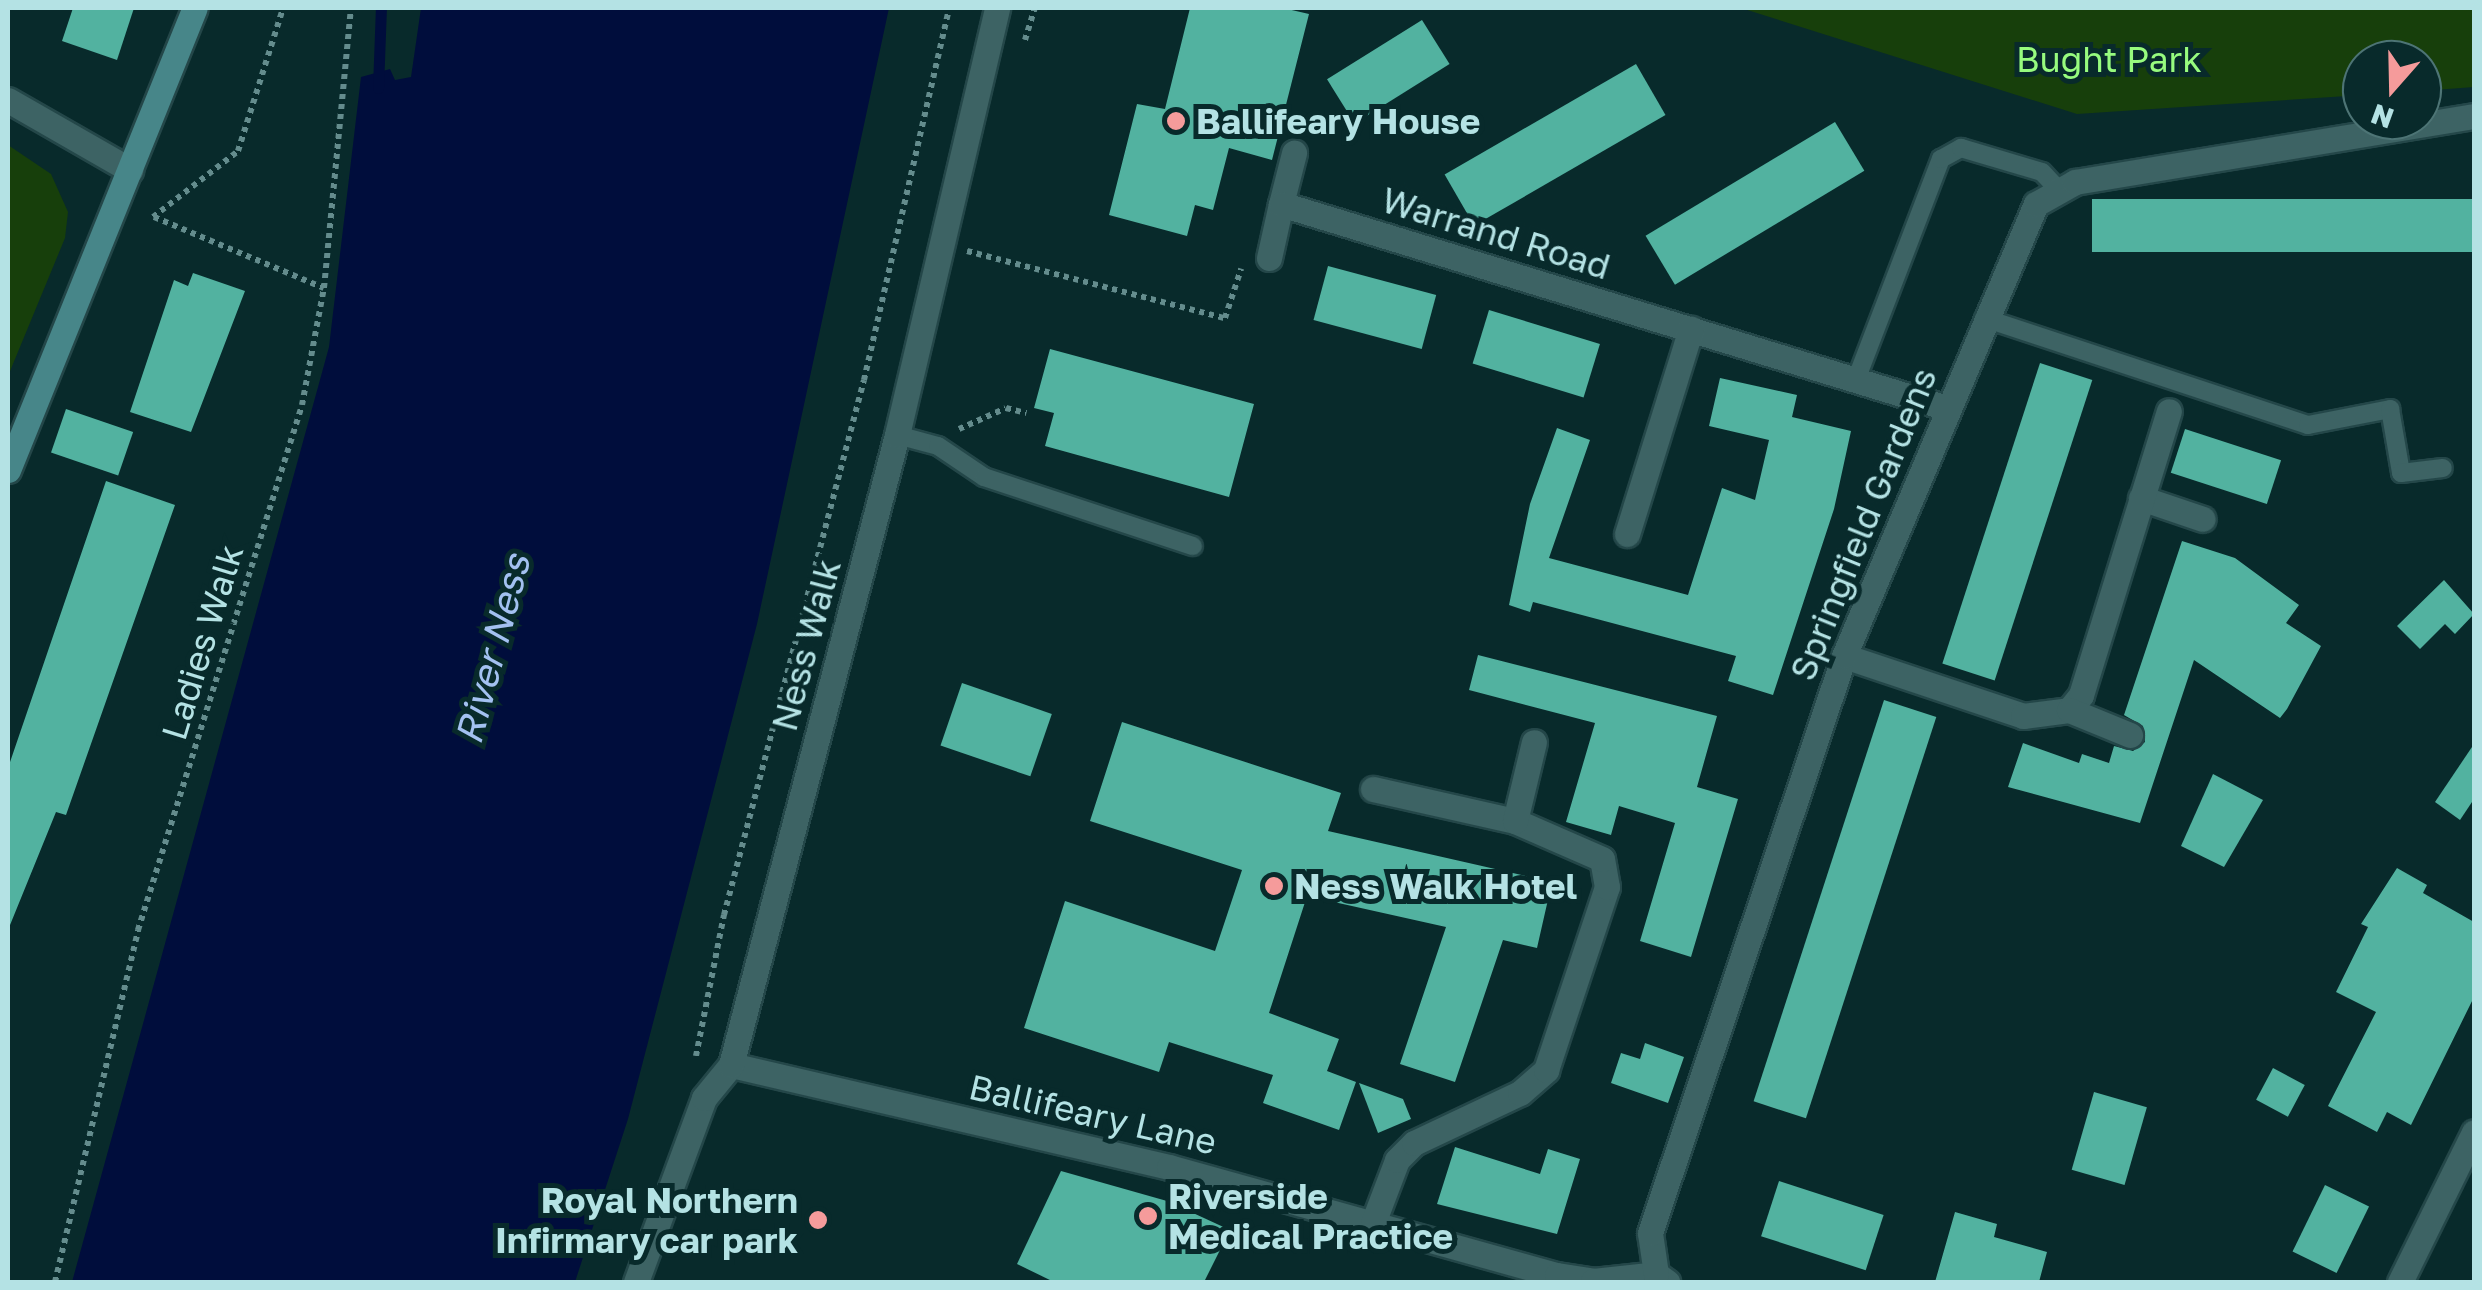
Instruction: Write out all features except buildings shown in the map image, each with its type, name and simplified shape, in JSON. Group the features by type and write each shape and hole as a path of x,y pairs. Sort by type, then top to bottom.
{"main road":[{"path":"8,470 195,8"}],"street":[{"name":"Ness Walk","path":"636,1282 704,1098 731,1065 897,435 997,8"},
{"path":"8,100 130,170"},
{"path":"2057,188 2444,126 2474,116"},
{"path":"1269,258 1294,153"},
{"name":"Springfield Gardens","path":"1661,1278 1650,1233 1844,656 1984,318 2036,204 2057,188"},
{"name":"Warrand Road","path":"1281,204 1947,408"},
{"path":"1626,534 1691,329"},
{"path":"2069,710 2081,694 2169,411"},
{"path":"2141,498 2203,519"},
{"path":"1844,656 2022,716 2069,710 2130,734"},
{"path":"1515,821 1534,742"},
{"path":"1372,789 1515,821 1602,859 1608,887 1546,1070 1520,1092 1414,1143 1397,1160 1373,1223"},
{"name":"Ballifeary Lane","path":"731,1065 1169,1166 1575,1278 1661,1278"},
{"path":"2400,1282 2474,1132"}],"lane":[{"path":"1856,380 1942,159 1962,148 2042,172 2057,188"},
{"path":"1984,318 2308,425 2390,409 2401,473 2443,468"},
{"path":"897,435 938,446 984,477 1193,546"}],"path":[{"path":"154,217 238,150 284,8"},
{"name":"Ladies Walk","path":"54,1282 138,930 302,405 324,288 351,8"},
{"path":"694,1068 724,915 864,380 894,232 949,8"},
{"path":"117,202 324,288"},
{"path":"894,232 1225,318 1243,262 1269,258"},
{"path":"966,424 1006,408 1026,413"}],"green space":[{"name":"Bught Park","path":"1741,8 2474,8 2474,87 2442,89 2442,40 2342,40 2342,96 2077,114"},
{"path":"8,145 51,174 68,212 65,238 8,376"}],"water":[{"name":"River Ness","path":"421,8 889,8 757,624 628,1119 575,1282 72,1282 329,347 361,77 390,69 395,80 411,77"}],"waterway":[{"path":"378,88 381,8"}],"place":[{"name":"Ballifeary House","path":"1176,121"},
{"name":"Ness Walk Hotel","path":"1274,886"},
{"name":"Riverside Medical Practice","path":"1148,1216"},
{"name":"Royal Northern Infirmary car park","path":"818,1220"}]}
